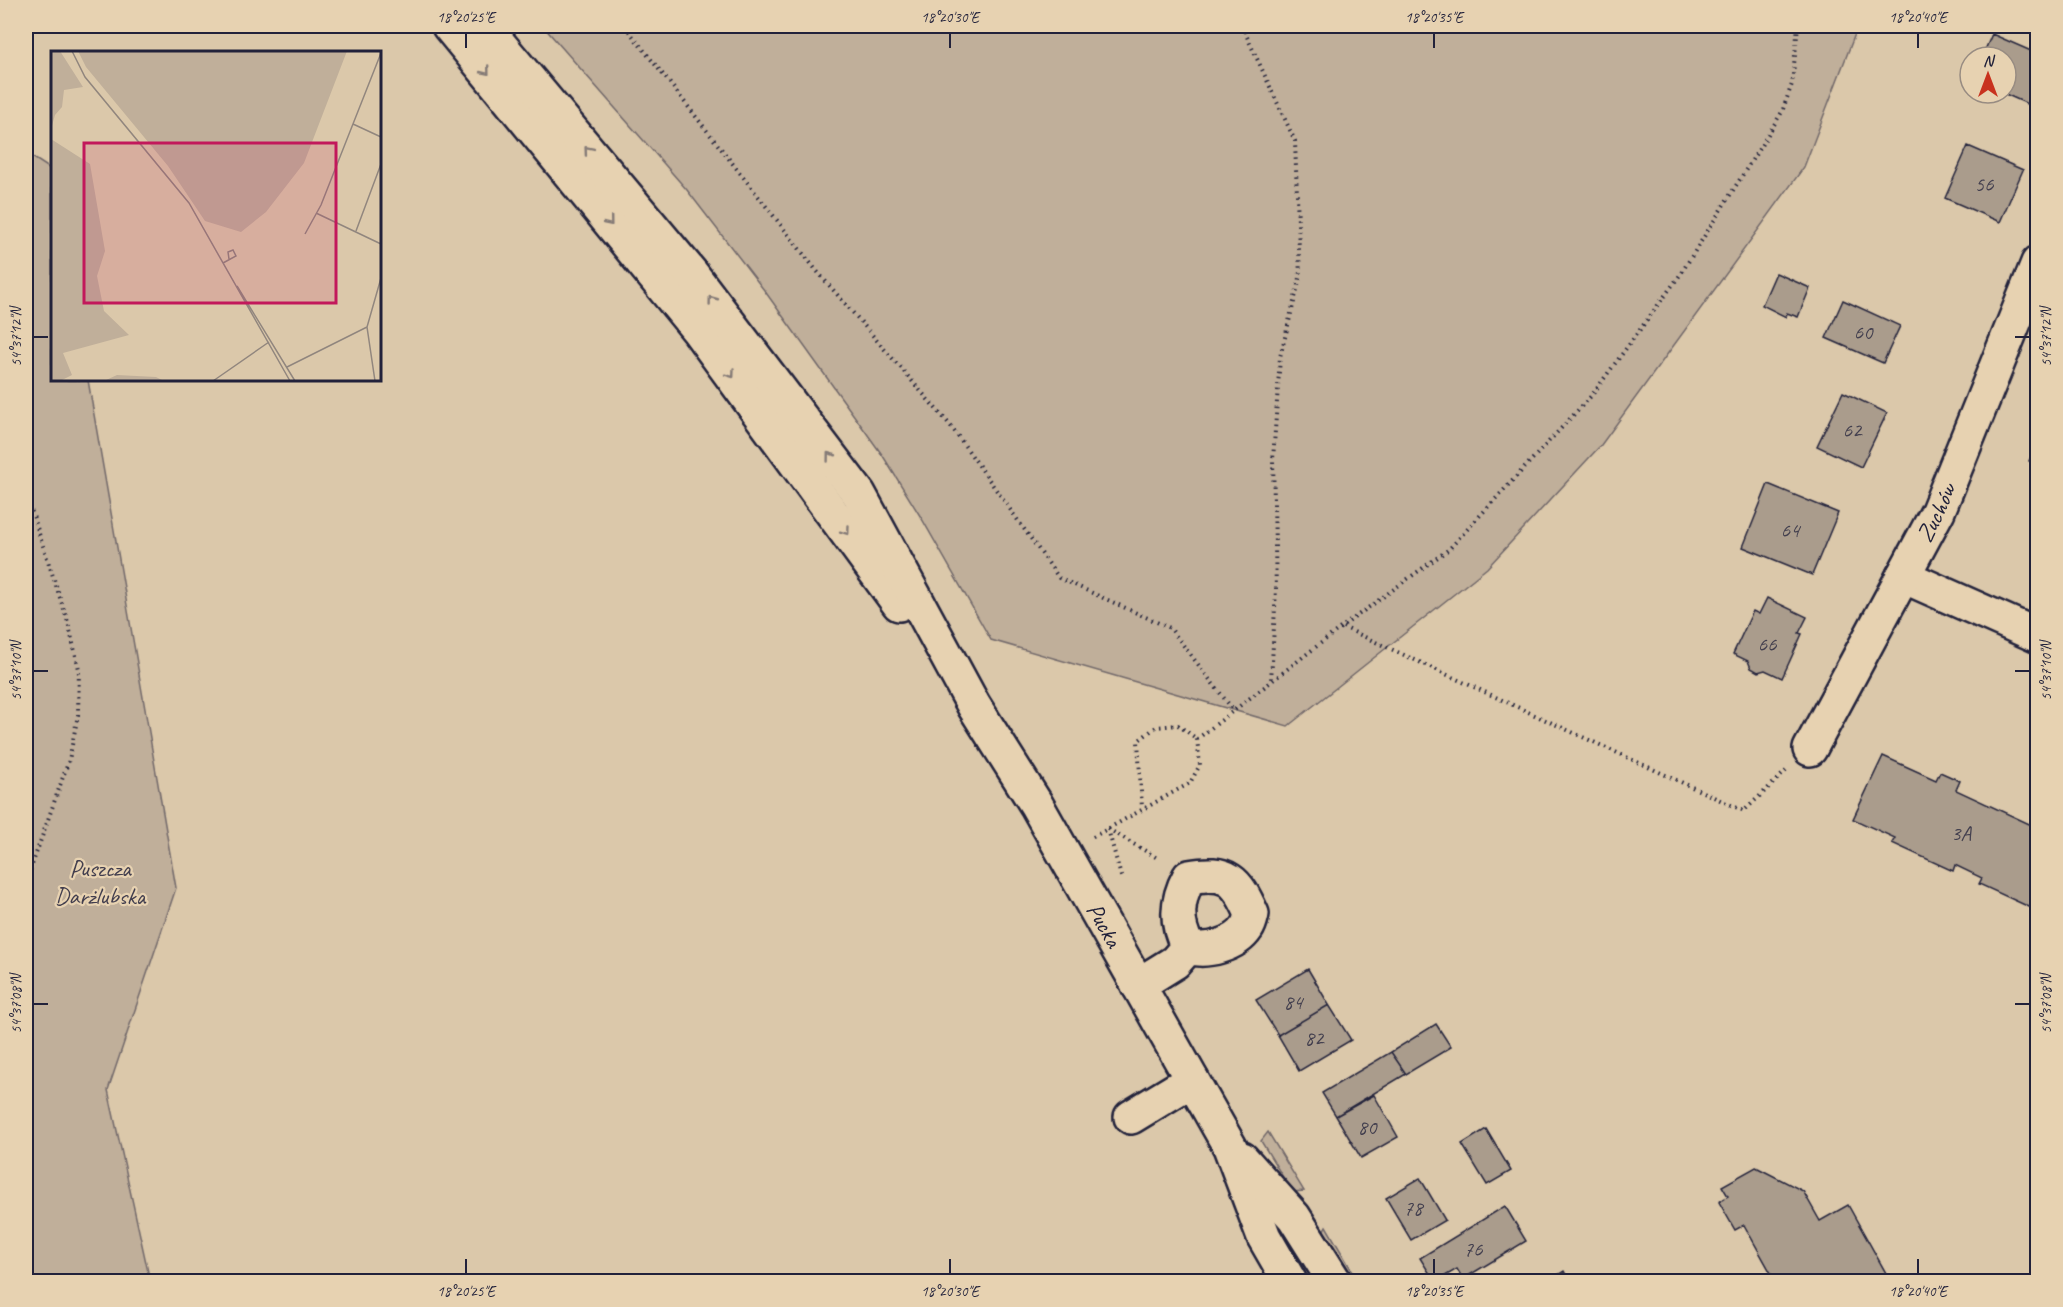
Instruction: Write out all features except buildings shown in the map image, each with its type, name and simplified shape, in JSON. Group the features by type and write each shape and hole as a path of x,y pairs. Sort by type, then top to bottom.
{"main road":[{"path":"449,26 698,330 974,706"},
{"path":"484,26 691,273 859,494 974,706"},
{"name":"Zuchów","path":"1810,749 1938,511 2037,263"},
{"path":"1903,576 2037,636"},
{"name":"Pucka","path":"974,706 1036,804 1230,1146 1264,1237 1290,1281"},
{"path":"1204,874 1222,876 1241,890 1252,914 1247,928 1236,938 1218,947 1198,951 1188,947 1180,933 1178,910 1182,890 1189,878 1204,874"},
{"path":"1138,985 1175,962 1188,947"},
{"path":"1131,1117 1192,1080"},
{"name":"Pucka","path":"1230,1146 1294,1217 1335,1281"},
{"path":"1264,1237 1294,1217"}],"path":[{"path":"625,26 816,270 950,425 1059,578 1170,628 1234,711"},
{"path":"1242,26 1294,141 1300,278 1280,357 1274,437 1276,589 1270,682"},
{"path":"1197,739 1449,549 1592,395 1680,275 1782,112 1792,84 1798,26"},
{"path":"26,494 68,622 79,669 78,715 69,760 26,882"},
{"path":"1343,627 1744,812 1810,749"},
{"path":"1142,808 1138,741 1156,727 1178,725 1197,739 1200,765 1190,783 1108,829 1189,878"}],"green space":[{"path":"543,26 1858,26 1804,167 1601,445 1487,568 1288,726 991,640 883,456 764,290 687,190"},
{"name":"Puszcza Darżlubska","path":"26,153 51,169 51,381 88,381 176,888 108,1090 150,1281 26,1281"},
{"path":"1268,1132 1304,1191 1292,1192 1261,1141"},
{"path":"1326,1226 1358,1281 1345,1281 1320,1237"}]}
